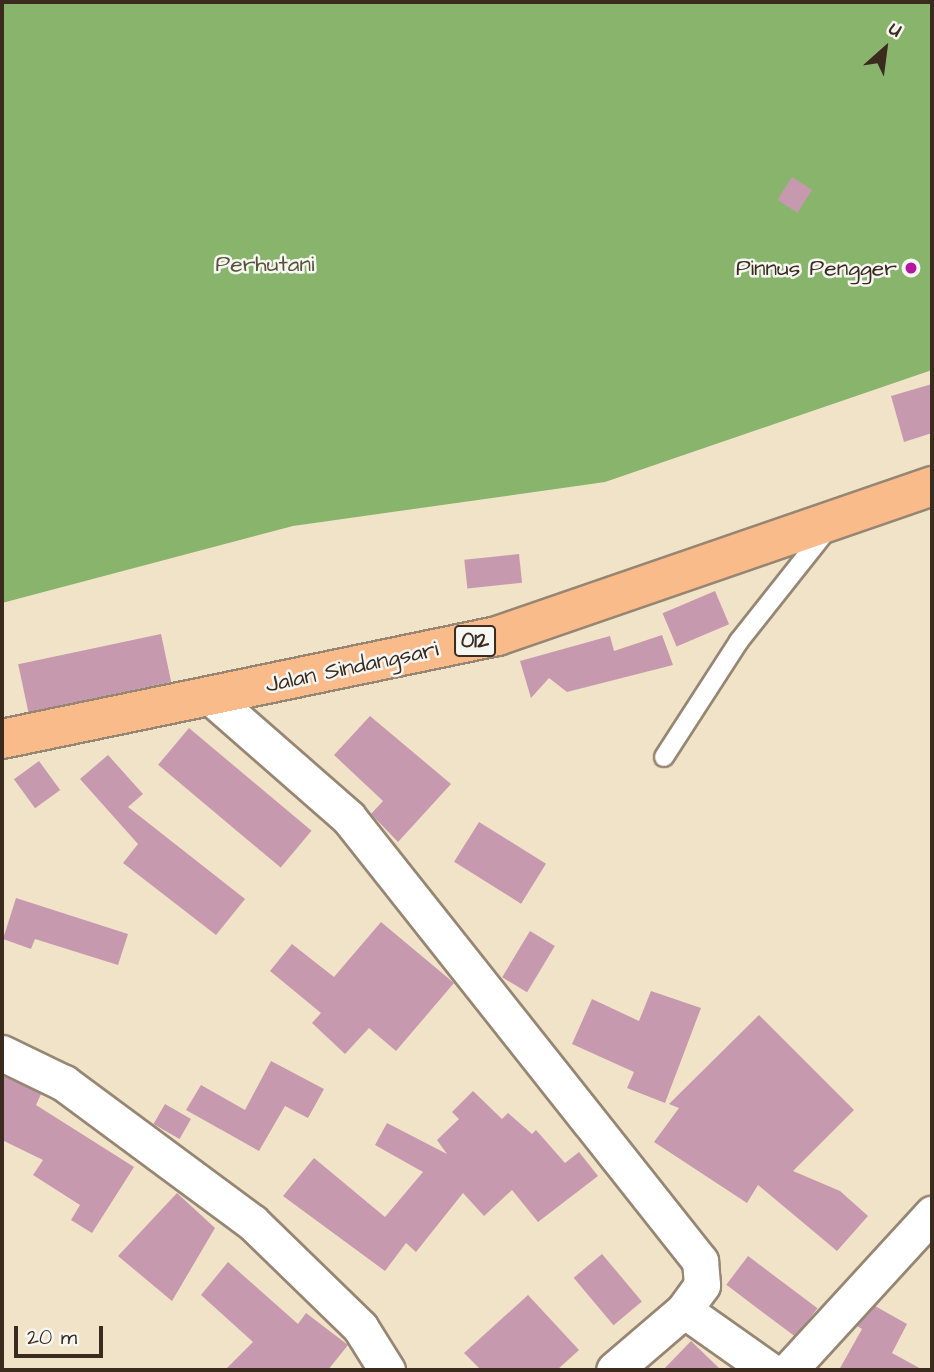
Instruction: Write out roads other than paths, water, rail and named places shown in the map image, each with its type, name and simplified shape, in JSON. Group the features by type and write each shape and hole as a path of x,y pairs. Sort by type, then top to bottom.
{"main road":[{"name":"Jalan Sindangsari","path":"2,739 212,698 497,636 840,513 932,486"}],"street":[{"path":"212,698 348,817 700,1261 702,1285 684,1310 614,1370"},
{"path":"2,1052 64,1083 252,1222 360,1327 387,1370"},
{"path":"789,1370 932,1214"},
{"path":"684,1310 769,1370"}],"lane":[{"path":"664,757 739,642 840,513"}],"place":[{"name":"Pinnus Pengger","path":"911,268"}],"park label":[{"name":"Perhutani","path":"265,264"}]}
